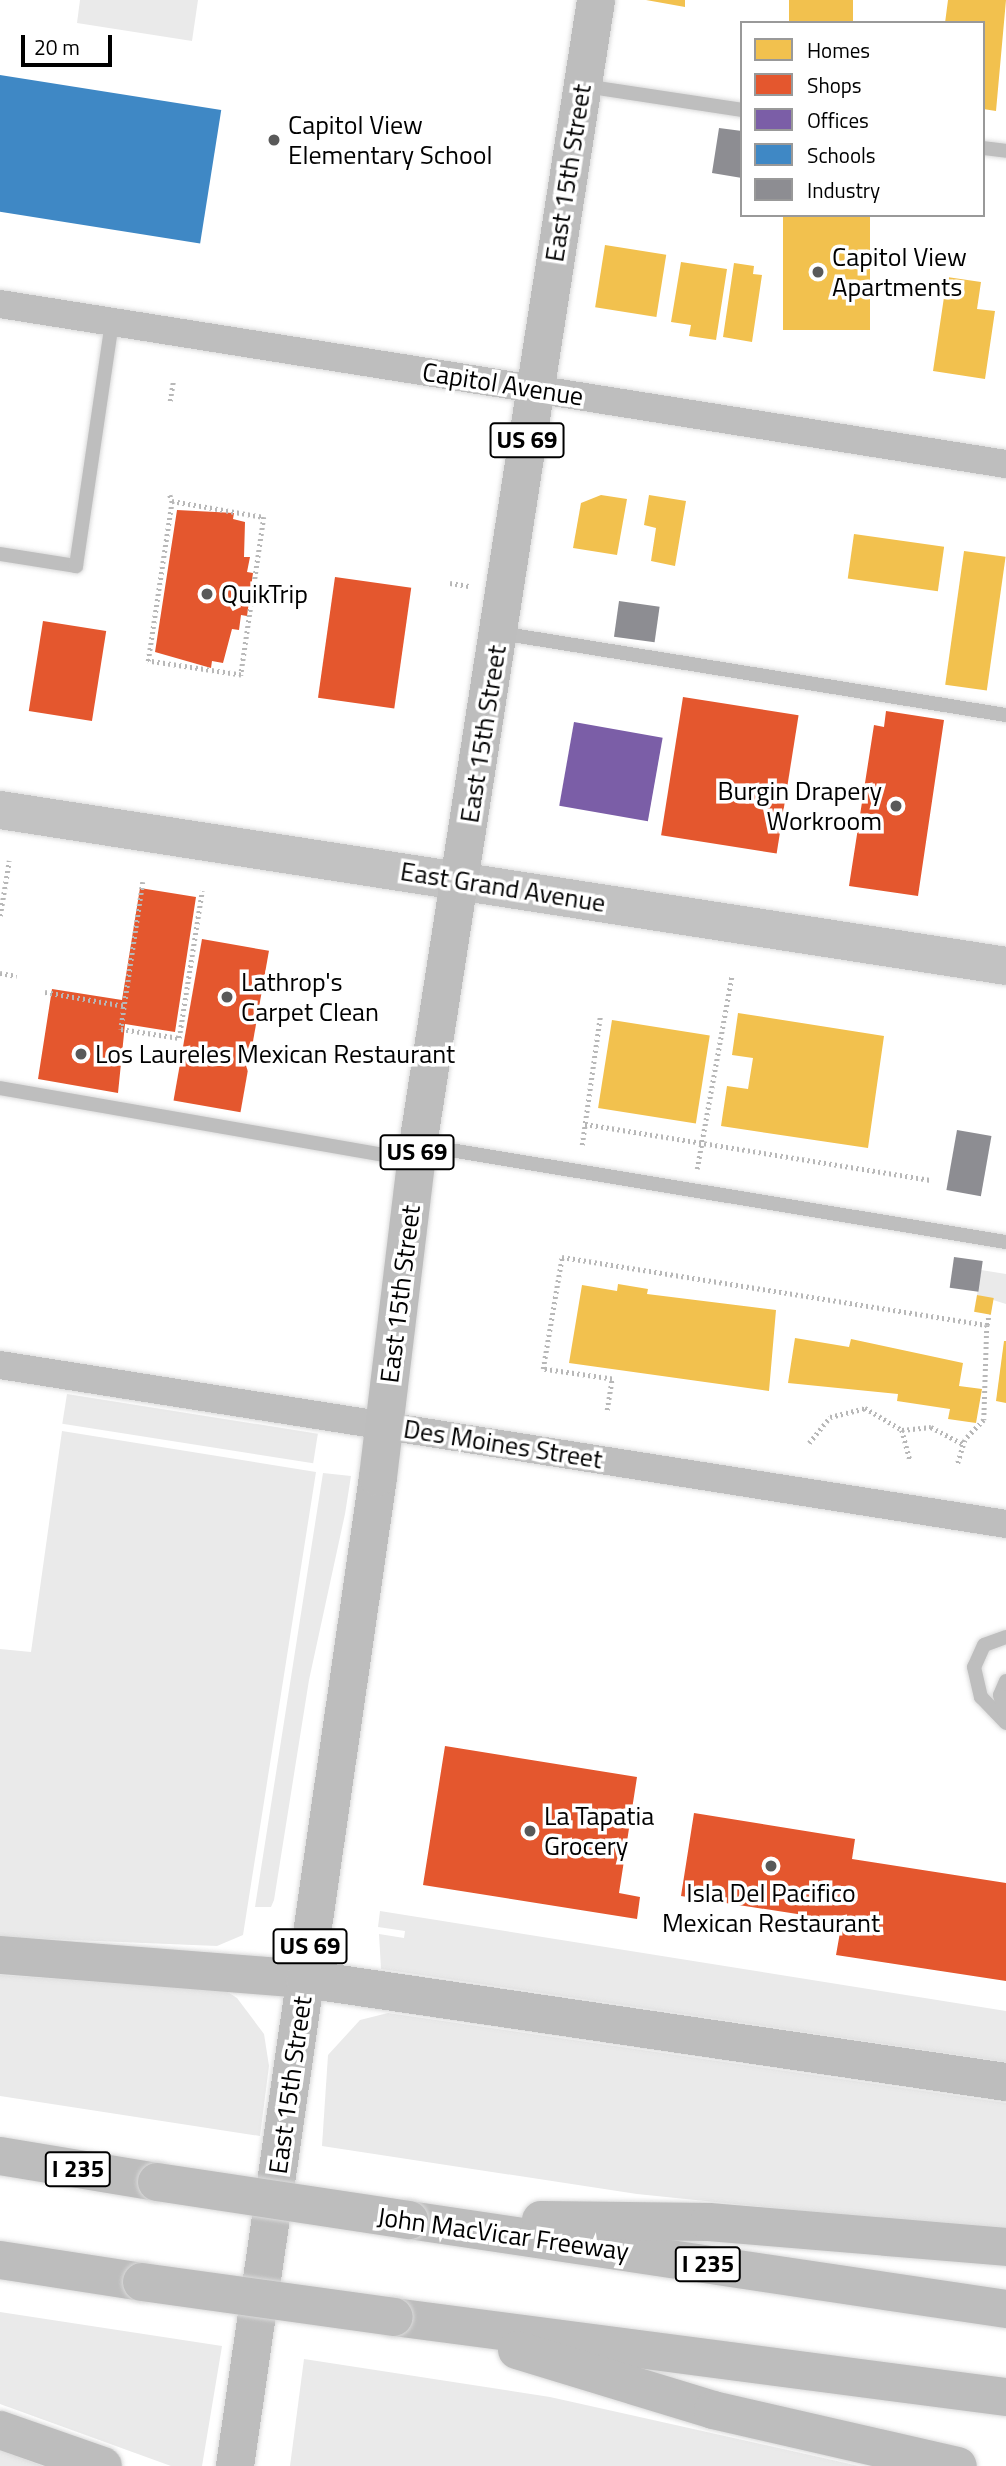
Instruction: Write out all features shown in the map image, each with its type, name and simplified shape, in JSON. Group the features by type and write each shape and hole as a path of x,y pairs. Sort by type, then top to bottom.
{"main road":[{"name":"East 15th Street","path":"235,2466 384,1425 417,1152 596,0"},
{"name":"East Grand Avenue","path":"0,810 1006,966"},
{"path":"0,1955 305,1979 1006,2082"},
{"name":"John MacVicar Freeway","path":"0,2157 1006,2309"},
{"path":"409,2220 709,2222 1006,2247"},
{"path":"0,2260 394,2317 1006,2397"},
{"path":"439,2323 713,2410 958,2466"},
{"path":"0,2430 103,2466"}],"street":[{"name":"Capitol Avenue","path":"0,304 1006,464"},
{"name":"Des Moines Street","path":"0,1365 1006,1524"}],"lane":[{"path":"582,86 740,110"},
{"path":"985,148 1006,152"},
{"path":"0,554 76,566 112,322"},
{"path":"499,633 1006,715"},
{"path":"0,1088 1006,1242"},
{"path":"1006,1637 985,1645 974,1667 981,1697 1006,1721"},
{"path":"1006,1681 1000,1695 1006,1721"}],"path":[{"path":"170,401 173,381"},
{"path":"171,498 264,517 256,576 241,675 148,661 171,498"},
{"path":"256,576 263,577"},
{"path":"450,583 469,586"},
{"path":"0,916 9,861"},
{"path":"143,882 121,1029 179,1038 202,891"},
{"path":"0,973 17,976"},
{"path":"695,1176 732,975"},
{"path":"45,992 125,1006"},
{"path":"582,1145 600,1017"},
{"path":"585,1124 930,1180"},
{"path":"607,1410 611,1379 543,1369 562,1257 987,1325"},
{"path":"957,1466 963,1444 984,1420 989,1314"},
{"path":"809,1443 845,1408 865,1408 902,1430 932,1427 963,1444"},
{"path":"902,1430 910,1459"}],"shaded area":[{"path":"80,0 198,0 192,41 77,23"},
{"path":"981,1270 1006,1274 1006,1304 977,1295"},
{"path":"67,1394 318,1434 313,1463 62,1424"},
{"path":"62,1431 316,1472 243,1935 217,1946 0,1937 0,1649 31,1652"},
{"path":"323,1473 351,1476 309,1680 274,1900 271,1907 255,1907"},
{"path":"380,1911 1006,2011 1006,2062 381,1969 379,1934 404,1938 405,1931 378,1927"},
{"path":"0,1975 226,1991 237,1998 264,2034 269,2066 260,2136 0,2096"},
{"path":"388,2013 1006,2103 1006,2232 637,2194 322,2146 328,2055 360,2020"},
{"path":"0,2312 222,2346 202,2466 171,2466 0,2404"},
{"path":"304,2359 550,2397 859,2466 290,2466"},
{"path":"0,2450 43,2466 0,2466"}],"building: Homes":[{"path":"646,0 685,0 685,7"},
{"path":"789,0 853,0 853,21 789,21"},
{"path":"948,0 1006,0 996,111 985,109 985,21 945,21"},
{"name":"Capitol View Apartments","path":"783,217 870,217 870,330 783,330"},
{"path":"605,245 666,255 656,317 595,307"},
{"path":"681,262 727,269 716,340 689,336 691,325 671,322"},
{"path":"734,263 754,266 753,274 762,275 752,342 723,337"},
{"path":"947,277 981,282 977,309 995,311 985,379 933,371"},
{"path":"601,495 627,499 617,555 573,548 581,503"},
{"path":"649,495 686,501 675,566 651,561 656,528 644,525"},
{"path":"854,534 944,547 938,591 848,579"},
{"path":"964,551 1006,557 987,691 945,685"},
{"path":"738,1013 884,1036 868,1148 721,1126 727,1086 748,1089 753,1058 732,1055"},
{"path":"612,1020 710,1035 696,1123 598,1108"},
{"path":"618,1284 648,1289 647,1294 776,1310 769,1391 569,1363 582,1285 617,1291"},
{"path":"977,1295 994,1298 991,1315 974,1312"},
{"path":"795,1338 849,1347 851,1339 963,1363 959,1386 982,1389 976,1423 948,1419 950,1409 897,1401 898,1394 788,1383"},
{"path":"1006,1341 1006,1403 996,1401"}],"building: Shops":[{"name":"QuikTrip","path":"177,510 234,513 233,519 245,522 244,557 250,557 247,572 253,573 247,616 241,615 239,630 232,629 223,663 212,661 211,668 155,652"},
{"name":"QuikTrip","path":"335,577 411,588 394,709 318,698"},
{"path":"43,621 106,631 92,721 29,711"},
{"path":"683,697 799,715 777,854 661,835"},
{"name":"Burgin Drapery Workroom","path":"886,711 944,720 918,896 849,886 874,725 884,727"},
{"path":"140,888 196,897 175,1032 125,1024 118,1093 38,1079 52,989 122,1000"},
{"name":"Lathrop's Carpet Clean","path":"202,939 269,951 240,1112 174,1101"},
{"name":"La Tapatia Grocery","path":"445,1746 637,1777 619,1893 640,1897 637,1919 423,1885"},
{"path":"694,1813 855,1839 852,1859 1006,1883 1006,1981 836,1955 842,1921 681,1896"}],"building: Offices":[{"path":"574,722 663,738 648,821 559,806"}],"building: Schools":[{"path":"0,75 221,110 200,243 0,212"}],"building: Industry":[{"path":"719,128 740,131 740,178 712,173"},
{"path":"619,601 660,607 655,642 614,637"},
{"path":"957,1130 991,1136 981,1196 946,1190"},
{"path":"954,1257 983,1261 978,1292 950,1288"}],"place":[{"name":"Capitol View Elementary School","path":"274,140"},
{"name":"Capitol View Apartments","path":"818,272"},
{"name":"QuikTrip","path":"207,594"},
{"name":"Burgin Drapery Workroom","path":"896,806"},
{"name":"Lathrop's Carpet Clean","path":"227,997"},
{"name":"Los Laureles Mexican Restaurant","path":"81,1054"},
{"name":"La Tapatia Grocery","path":"530,1831"},
{"name":"Isla Del Pacifico Mexican Restaurant","path":"771,1866"}]}
